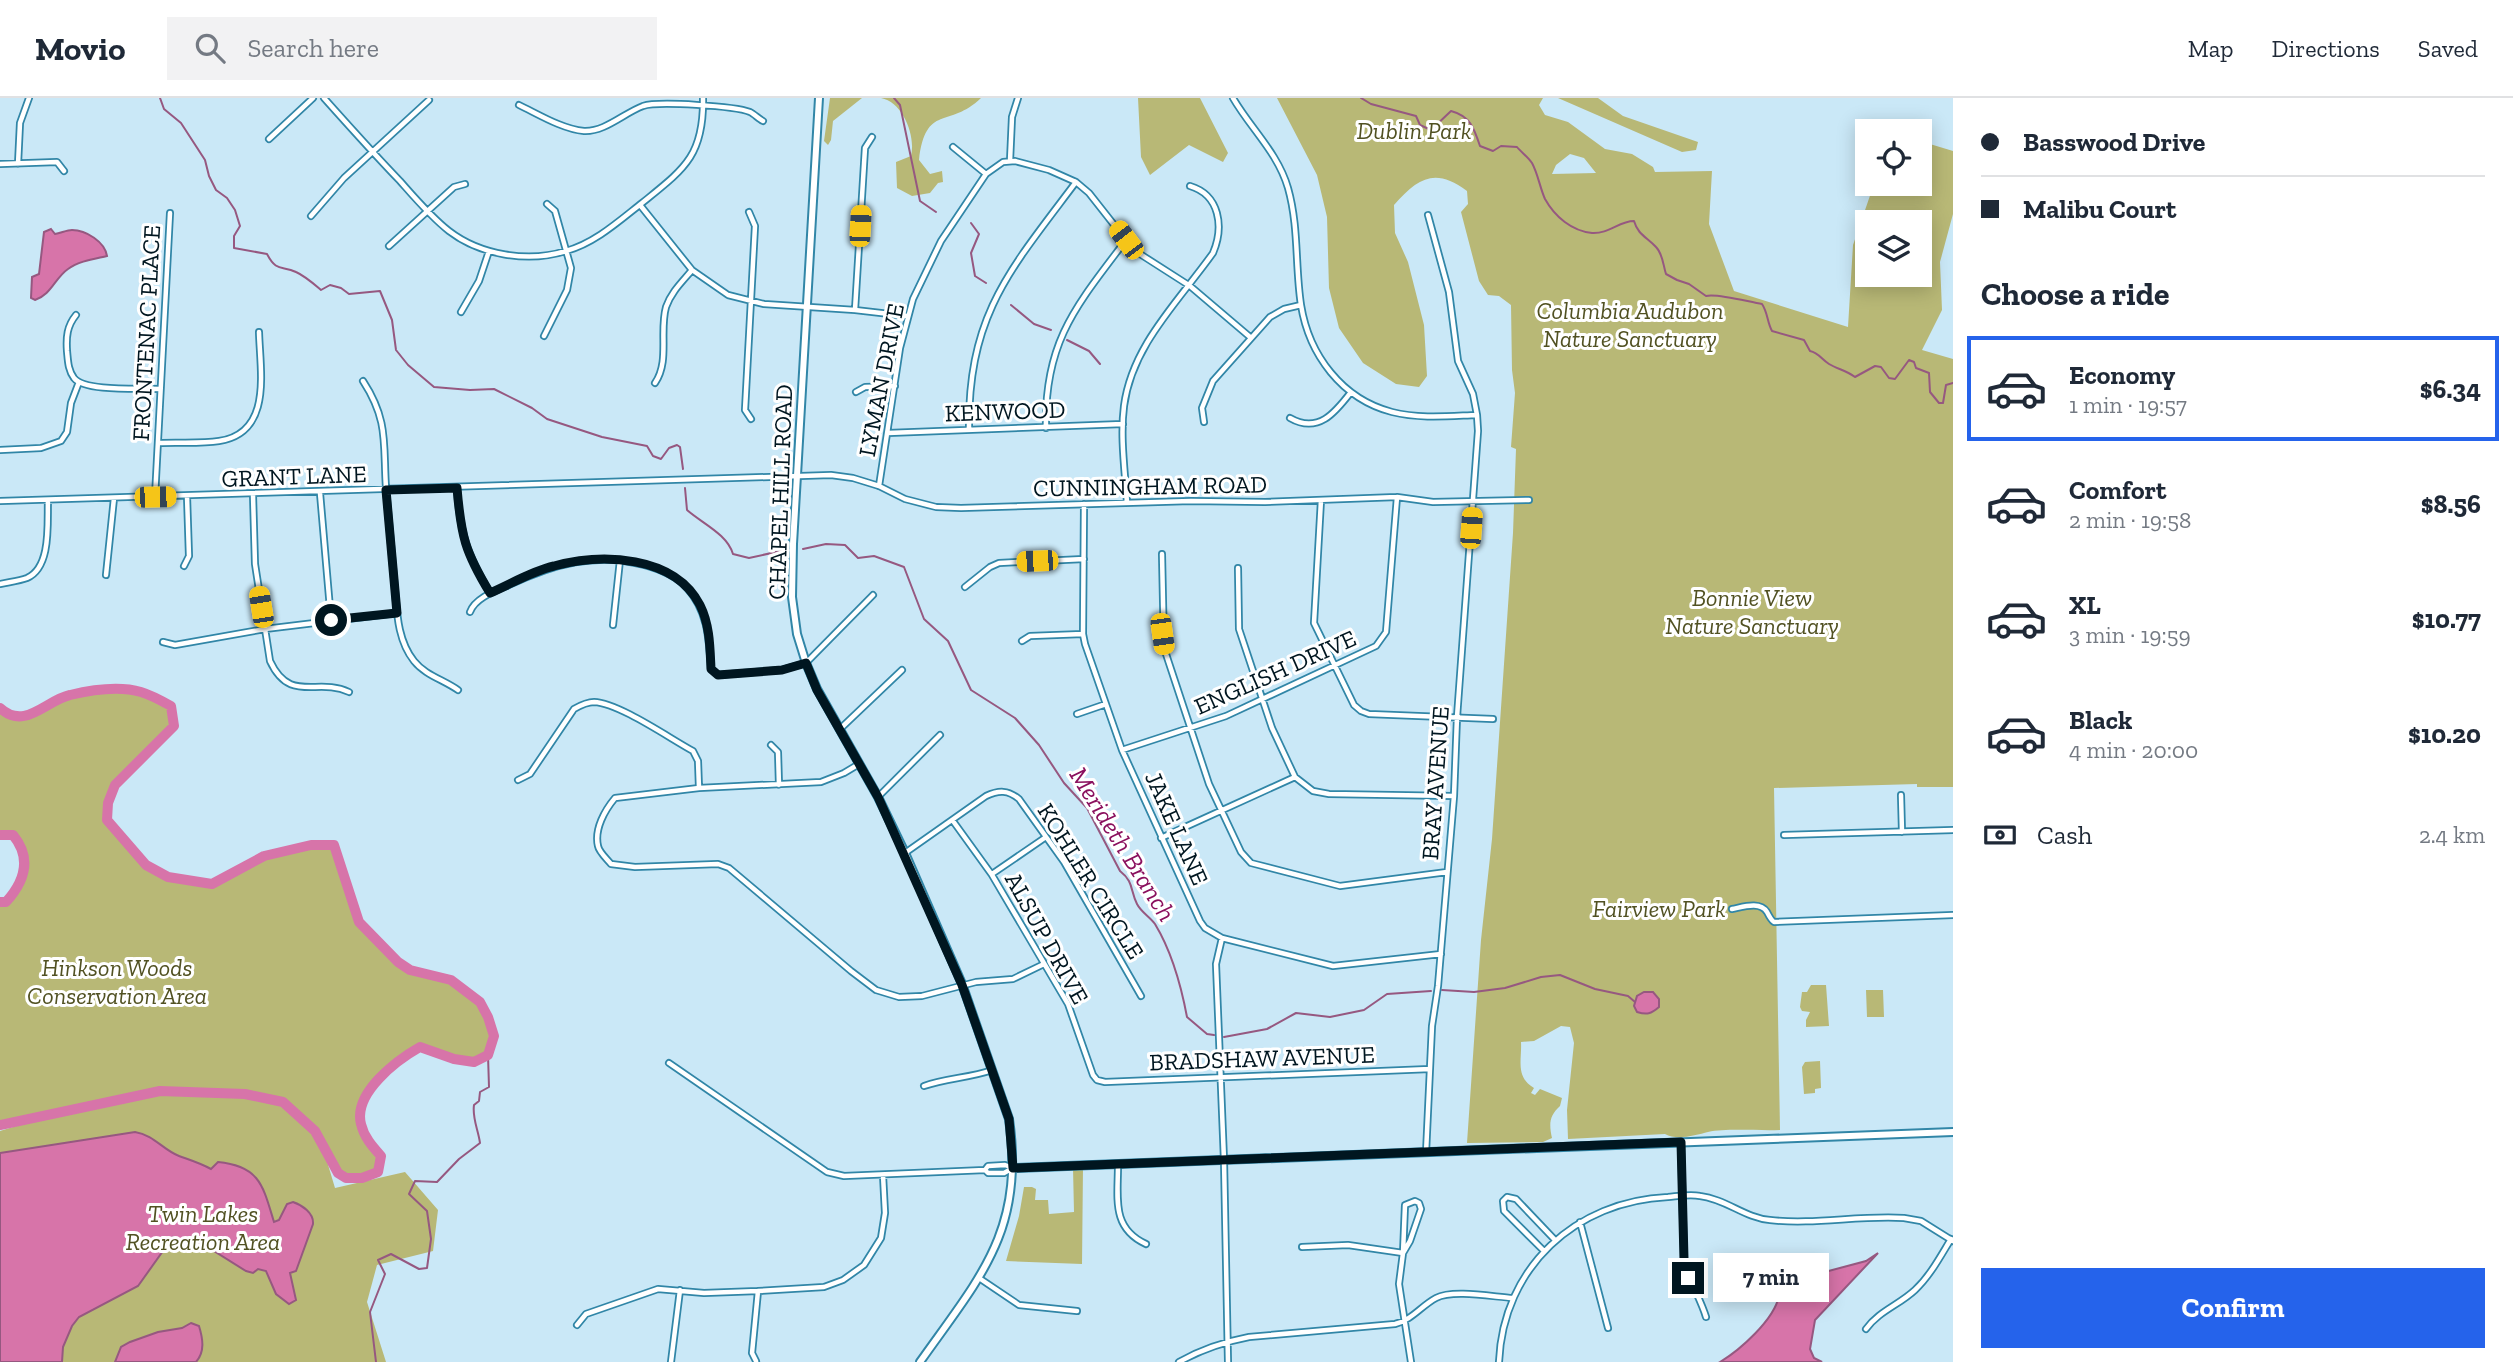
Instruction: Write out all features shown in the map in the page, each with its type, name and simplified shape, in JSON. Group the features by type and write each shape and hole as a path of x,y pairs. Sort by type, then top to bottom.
{"street":[{"path":"18,164 20,122 29,98"},
{"path":"269,139 313,98"},
{"path":"324,98 449,231 466,242 489,251 530,257 567,251 589,242 673,177 695,151 700,137 703,98"},
{"name":"CHAPEL HILL ROAD","path":"819,98 792,597 797,635 817,690 878,797 962,985 1009,1119 1013,1168 1009,1208 1003,1231 979,1278 920,1362"},
{"path":"1010,161 1012,117 1018,98"},
{"path":"1233,98 1280,165 1296,230 1301,305 1308,335 1320,359 1335,379 1373,405 1393,412 1425,417 1478,415 1473,394 1458,361 1449,292 1428,215"},
{"path":"312,216 323,200 429,100"},
{"path":"519,105 582,131 592,131 645,105 676,103 750,112 763,121"},
{"path":"855,310 865,148 872,137"},
{"path":"953,147 986,174 996,165 1010,161 1049,170 1076,182 1140,254 1189,286 1250,337"},
{"path":"0,164 57,162 64,171"},
{"name":"LYMAN DRIVE","path":"879,486 907,316 925,271 941,241 986,174"},
{"path":"969,430 972,368 987,314 1014,265 1076,182"},
{"path":"389,246 454,187 465,184"},
{"path":"1127,503 1122,425 1127,389 1139,356 1150,338 1213,253 1218,242 1219,227 1213,204 1202,190 1190,186"},
{"path":"544,336 571,278 567,251 555,211 547,204"},
{"path":"640,205 692,270 728,295 751,302 907,316"},
{"path":"749,212 755,226 745,410 751,419"},
{"name":"FRONTENAC PLACE","path":"155,497 170,213"},
{"path":"1046,428 1048,379 1066,325 1076,306 1126,240"},
{"path":"461,312 480,281 489,251"},
{"path":"655,383 662,373 664,315 667,304 672,293 692,270"},
{"path":"1204,422 1202,408 1213,381 1269,317 1284,309 1301,305"},
{"path":"76,315 68,325 67,346 68,366 79,382 96,386 160,389"},
{"path":"159,443 219,441 233,438 250,426 258,410 261,390 259,332"},
{"path":"362,381 378,408 384,426 386,490 401,636 415,662 428,673 458,690"},
{"path":"0,450 41,448 61,442 67,432 71,403 79,382"},
{"path":"856,393 864,387 895,386"},
{"path":"1290,418 1299,423 1320,422 1330,418 1351,392"},
{"name":"BRAY AVENUE","path":"1426,1153 1432,1026 1441,954 1454,796 1478,415"},
{"name":"KENWOOD","path":"888,433 1122,425"},
{"name":"CUNNINGHAM ROAD","path":"798,477 831,475 853,478 879,486 905,499 936,507 1397,497 1433,502 1529,500"},
{"name":"GRANT LANE","path":"0,501 798,477"},
{"path":"457,488 463,542 490,593"},
{"path":"320,493 331,620"},
{"path":"253,495 254,564 270,660 276,673 287,684 302,688 339,687 349,692"},
{"path":"184,565 189,556 187,496"},
{"name":"ENGLISH DRIVE","path":"1122,750 1226,716 1376,646 1386,632 1397,497"},
{"path":"106,575 114,498"},
{"path":"0,584 27,578 36,572 40,565 46,545 48,500"},
{"path":"1321,500 1313,616 1334,667 1354,705 1370,714 1493,719"},
{"name":"JAKE LANE","path":"1084,504 1083,634 1122,750 1205,928 1222,938 1333,966 1441,954"},
{"path":"1161,554 1164,648 1209,784 1241,852 1251,863 1340,886 1447,873"},
{"path":"470,612 472,606 490,593 552,566 585,559 620,559 656,568 686,586 700,606 708,630 711,669 718,675 782,670 806,663 873,595"},
{"path":"613,625 620,559"},
{"path":"965,587 999,563 1084,559"},
{"path":"1238,568 1239,629 1272,728 1295,777 1313,791 1329,794 1454,796"},
{"path":"163,642 175,645 265,629 397,613"},
{"path":"1022,641 1030,636 1083,634"},
{"path":"839,729 902,670"},
{"path":"518,780 530,774 574,709 585,703 596,702 612,706 692,751 698,761 699,788"},
{"path":"1077,714 1106,704"},
{"path":"878,797 940,736"},
{"path":"771,745 778,752 779,785"},
{"path":"859,764 821,782 699,788 615,798 606,809 598,833 598,848 611,864 635,867 718,864 729,869 876,990 899,997 922,996 962,985 1013,979 1044,964"},
{"path":"1161,838 1295,777"},
{"name":"KOHLER CIRCLE","path":"953,821 994,792 1005,791 1019,799 1064,862 1141,996"},
{"path":"1901,795 1902,832"},
{"path":"905,853 953,821"},
{"name":"ALSUP DRIVE","path":"953,821 992,874 1068,1004 1093,1076 1097,1080"},
{"path":"1784,835 1953,830"},
{"path":"992,874 1046,837"},
{"path":"1732,909 1759,906 1774,922 1953,915"},
{"path":"1222,938 1216,964 1224,1160 1227,1362"},
{"path":"670,1063 827,1172 844,1176 985,1170 988,1173 1004,1172 1013,1168 1953,1132"},
{"name":"BRADSHAW AVENUE","path":"1097,1080 1105,1082 1430,1069"},
{"path":"924,1086 973,1077 992,1070"},
{"path":"1681,1142 1684,1259 1688,1278 1706,1317"},
{"path":"1118,1165 1119,1217 1126,1230 1135,1239 1146,1244"},
{"path":"577,1325 586,1314 658,1289 704,1293 758,1291 824,1287 843,1280 864,1265 881,1238 885,1213 883,1175"},
{"path":"1499,1362 1504,1328 1513,1298 1526,1273 1555,1240 1603,1209 1632,1201 1682,1196 1698,1195 1710,1198 1752,1218 1773,1221 1904,1218 1922,1221 1952,1240 1916,1289 1874,1318 1866,1329"},
{"path":"1544,1251 1504,1211 1503,1201 1511,1197 1516,1199 1555,1240"},
{"path":"1403,1253 1421,1209 1415,1201 1405,1205 1399,1284 1411,1362"},
{"path":"1580,1222 1608,1328"},
{"path":"1302,1247 1348,1245 1403,1253"},
{"path":"979,1278 1019,1305 1077,1311"},
{"path":"671,1362 680,1290"},
{"path":"756,1362 752,1353 758,1291"},
{"path":"1180,1362 1200,1350 1226,1341 1404,1322 1438,1297 1451,1294 1513,1298"}],"green space":[{"path":"830,98 862,98 833,121 828,145 824,141"},
{"path":"881,98 981,98 959,113 941,119 927,131 919,160 930,174 942,171 943,182 938,183 930,193 912,196 897,188 896,162 911,156 912,139 906,121 896,106"},
{"path":"1138,98 1200,98 1228,153 1223,162 1189,145 1150,175 1141,157"},
{"path":"1277,98 1543,98 1539,105 1545,115 1568,122 1605,149 1632,154 1653,167 1655,172 1712,171 1709,224 1734,291 1848,327 1855,239 1855,287 1932,287 1932,210 1865,210 1870,196 1932,196 1932,145 1953,151 1953,214 1940,262 1942,310 1922,350 1953,359 1953,787 1917,787 1917,784 1774,788 1780,1130 1724,1130 1681,1137 1665,1134 1568,1139 1567,1110 1574,1043 1570,1027 1561,1026 1534,1041 1521,1042 1522,1073 1528,1084 1534,1088 1531,1093 1535,1095 1540,1089 1562,1098 1551,1121 1552,1138 1543,1142 1467,1143 1513,533 1516,449 1511,447 1515,393 1511,305 1499,296 1488,295 1479,281 1461,212 1468,204 1467,191 1445,179 1419,182 1394,205 1395,233 1408,262 1424,325 1427,376 1419,387 1396,384 1363,363 1339,328 1329,288 1327,217 1317,175","holes":["1570,154 1584,158 1596,173 1552,174 1556,165"]},
{"path":"1558,98 1598,98 1623,116 1698,142 1696,150 1682,152"},
{"path":"106,689 140,691 171,706 174,726 115,785 108,803 107,820 146,865 168,877 212,884 264,856 311,845 334,845 359,922 398,962 410,970 451,980 480,1002 488,1017 494,1036 488,1055 474,1062 454,1059 420,1047 389,1069 370,1089 360,1111 360,1123 371,1145 381,1156 378,1172 360,1177 347,1177 338,1173 316,1133 306,1124 323,1148 335,1188 405,1172 438,1210 433,1251 377,1265 367,1302 386,1362 0,1362 0,1131 52,1115 0,1125 0,902 6,902 18,886 24,861 23,852 13,835 0,835 0,708 9,714 26,716 67,695"},
{"path":"1811,985 1826,985 1829,1026 1806,1027 1810,1012 1802,1011 1800,1007 1802,992 1807,992"},
{"path":"1866,990 1883,990 1884,1017 1867,1017"},
{"path":"1820,1061 1821,1088 1815,1089 1815,1093 1804,1094 1802,1067 1805,1062"},
{"path":"1083,1167 1082,1264 1006,1261 1024,1187 1036,1189 1035,1200 1048,1200 1049,1214 1074,1212 1073,1168"}],"shaded area":[{"path":"51,229 55,234 72,230 89,235 103,246 107,256 72,266 45,294 35,300 31,298 32,277 39,274 44,232"},
{"path":"1644,992 1653,992 1659,999 1659,1007 1649,1013 1637,1012 1634,1006 1637,996"},
{"path":"135,1132 148,1136 173,1153 211,1169 218,1162 232,1164 251,1173 263,1188 274,1222 279,1220 287,1204 293,1202 307,1210 312,1216 313,1224 296,1271 290,1273 296,1300 289,1304 276,1294 266,1271 246,1271 209,1248 173,1237 138,1286 79,1317 63,1347 62,1362 0,1362 0,1153"},
{"path":"1878,1253 1815,1320 1810,1349 1814,1358 1822,1362 1720,1362 1746,1342 1770,1315 1779,1296 1779,1279 1801,1278 1821,1273 1866,1261"},
{"path":"191,1323 199,1326 202,1340 201,1354 196,1362 115,1362 121,1347 130,1342"}],"waterway":[{"name":"Merideth Branch","path":"160,98 164,109 181,123 205,160 216,190 227,198 235,210 240,226 234,236 234,248 267,254 277,266 299,274 321,290 330,285 349,294 380,291 392,320 396,350 408,365 434,387 494,389 532,408 547,419 602,437 647,446 653,456 661,459 669,448 677,445 680,447 683,469"},
{"path":"894,98 900,105 920,201 936,212"},
{"path":"1361,98 1371,104 1416,116 1420,125 1431,130 1451,111 1463,116 1473,128 1480,146 1493,151 1501,146 1517,147 1529,159 1545,199 1565,222 1585,232 1598,233 1634,221 1640,233 1658,250 1666,274 1689,284 1706,296 1762,304 1772,331 1804,340 1810,351 1855,377 1875,366 1881,367 1889,378 1895,379 1909,360 1914,362 1916,368 1929,373 1930,392 1939,403 1943,403 1946,385 1953,383"},
{"path":"971,223 979,234 971,253 975,276 986,283"},
{"path":"1011,305 1034,324 1051,330"},
{"path":"1067,340 1089,351 1100,364"},
{"name":"Merideth Branch","path":"685,488 687,510 720,535 733,554 749,558 785,550"},
{"name":"Merideth Branch","path":"803,549 826,544 845,545 858,558 874,556 904,567 924,619 948,641 971,690 1015,718 1039,745 1064,783 1087,808 1120,871 1130,883 1137,904 1161,935 1175,969 1187,1017 1207,1034 1214,1035"},
{"path":"0,708 9,714 27,715 70,695 115,689 141,692 171,706 174,726 115,785 108,803 107,820 146,865 168,877 212,884 264,856 311,845 334,845 359,922 398,962 410,970 451,980 480,1002 494,1036 488,1055 474,1062 454,1059 420,1047 379,1079 370,1089 360,1112 364,1133 381,1156 378,1172 362,1178 346,1178 338,1173 315,1131 283,1102 245,1094 160,1091 0,1125"},
{"path":"0,835 13,835 23,852 24,861 18,886 6,902 0,902"},
{"name":"Merideth Branch","path":"1442,990 1474,992 1560,975 1595,989 1628,996 1635,1002"},
{"name":"Merideth Branch","path":"1224,1037 1267,1029 1296,1013 1330,1017 1364,1010 1387,994 1431,991"},
{"path":"376,1362 370,1312 385,1274 378,1260 391,1254 419,1269 427,1268 431,1239 427,1211 409,1194 415,1181 437,1182 459,1159 480,1143 474,1119 474,1105 479,1101 480,1092 489,1087 488,1055"}],"route":[{"path":"331,620 397,613 386,490 457,488 463,542 490,593 552,566 585,559 620,559 656,568 686,586 700,606 708,630 711,669 718,675 782,670 806,663 817,690 878,797 962,985 1009,1119 1013,1168 1681,1142 1684,1259 1688,1278"}],"park label":[{"name":"Dublin Park","path":"1414,130"},
{"name":"Columbia Audubon Nature Sanctuary","path":"1630,324"},
{"name":"Bonnie View Nature Sanctuary","path":"1752,611"},
{"name":"Fairview Park","path":"1659,908"},
{"name":"Hinkson Woods Conservation Area","path":"117,981"},
{"name":"Twin Lakes Recreation Area","path":"203,1227"}]}
